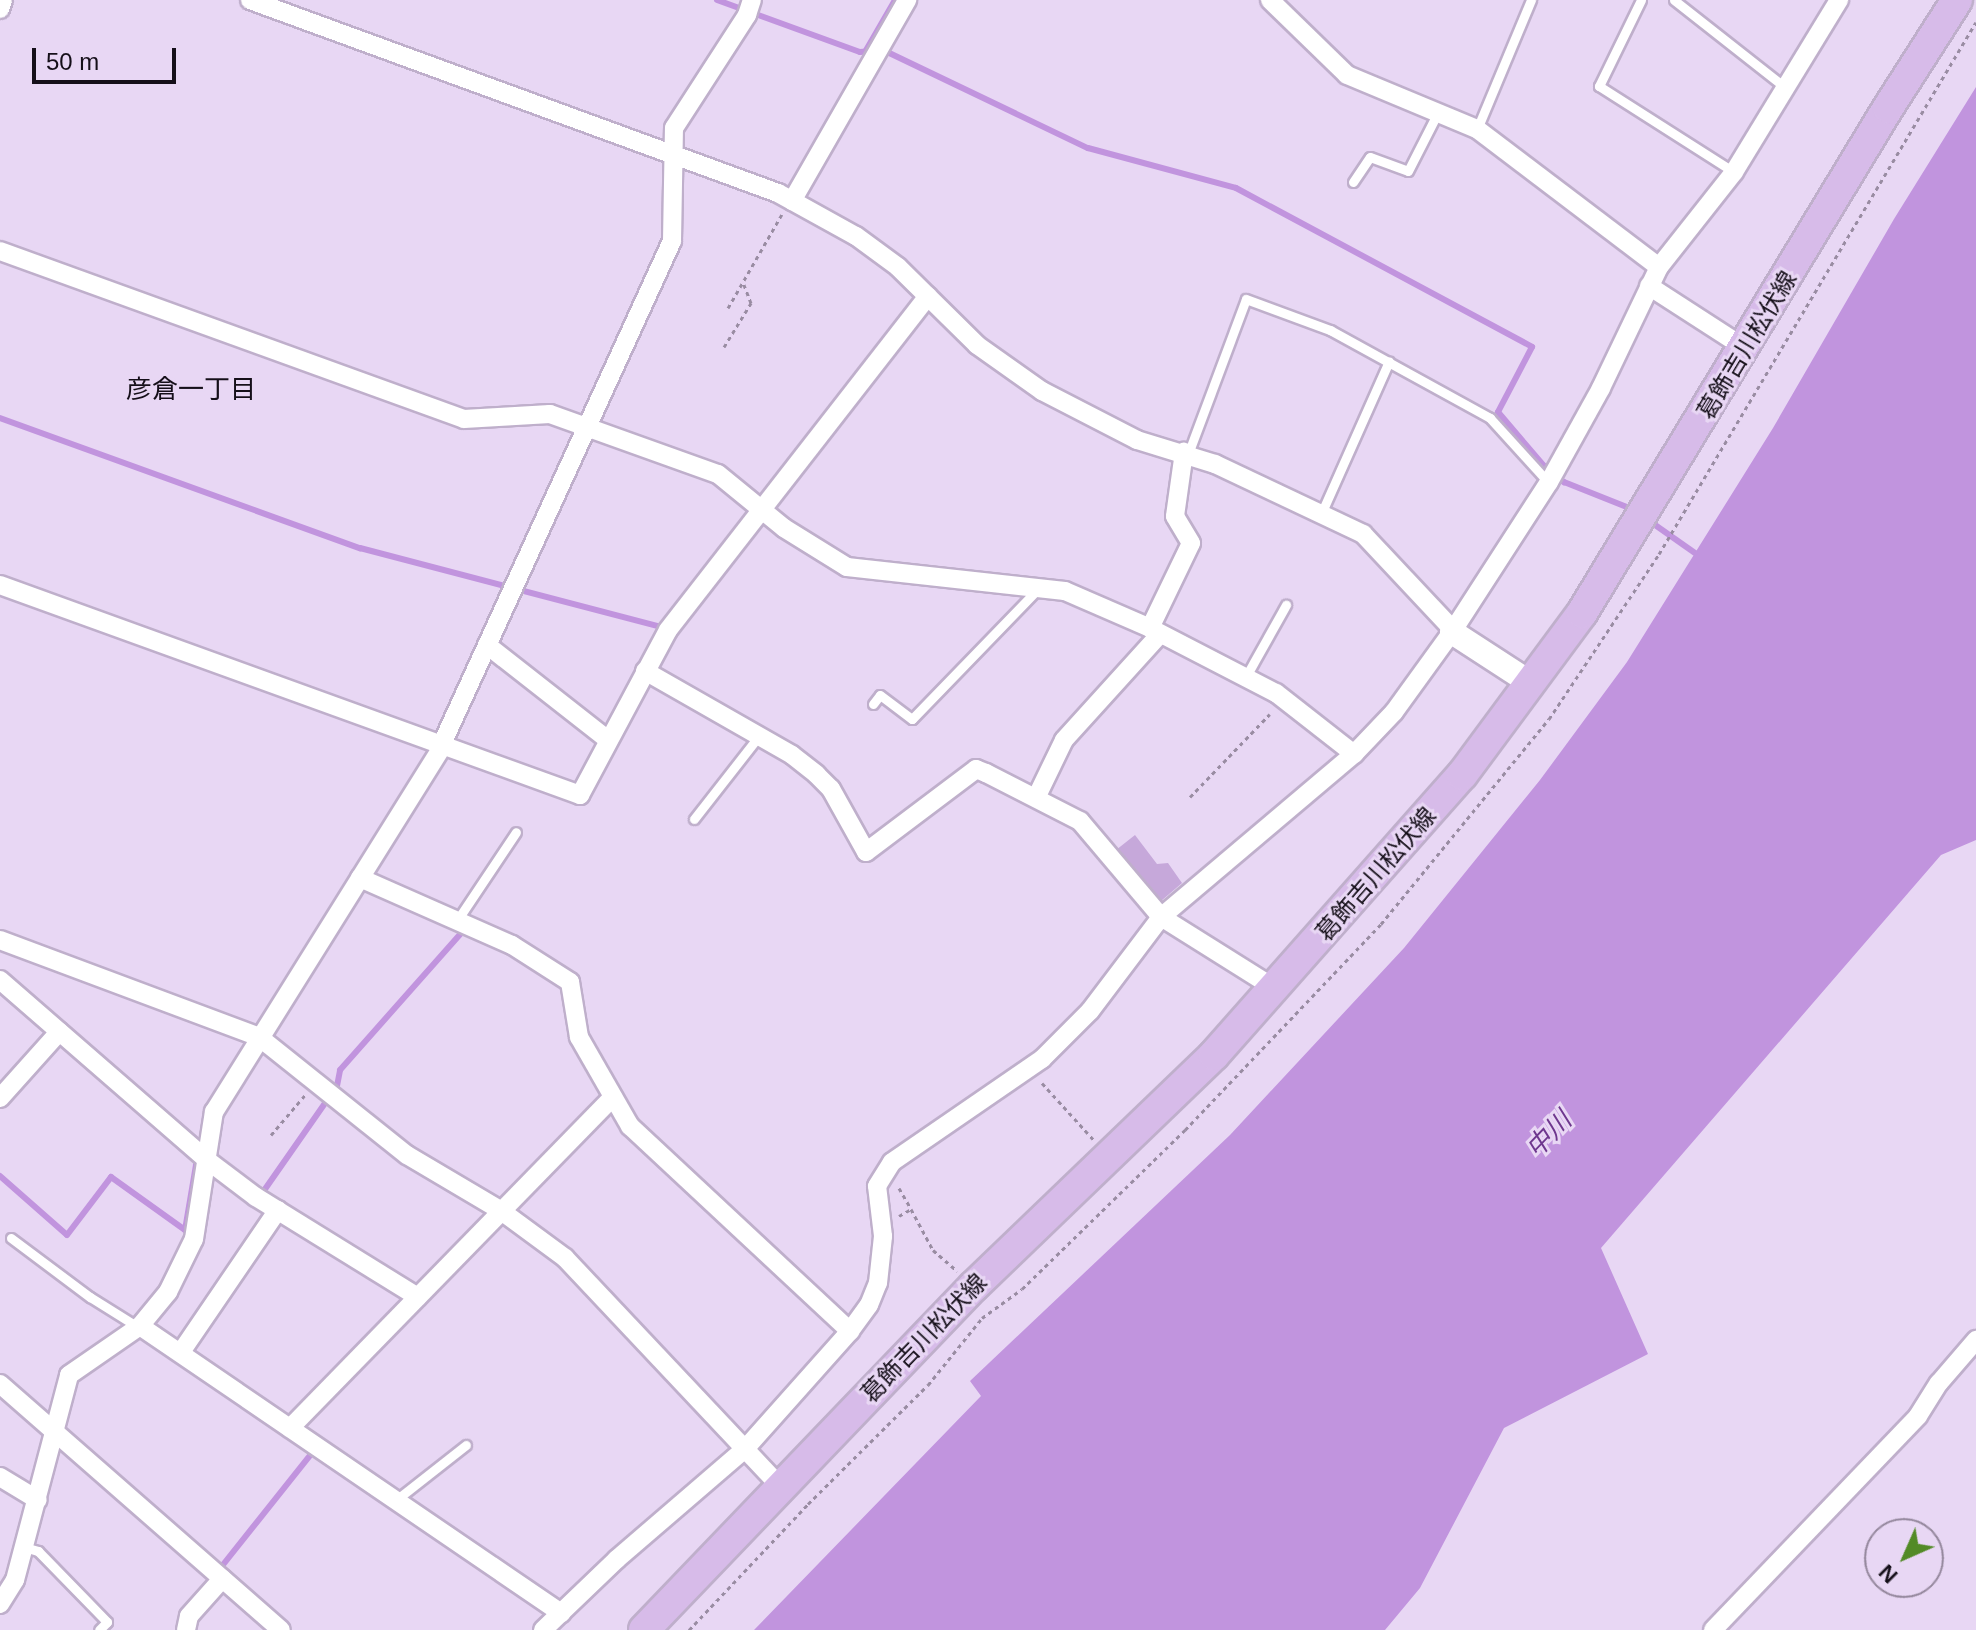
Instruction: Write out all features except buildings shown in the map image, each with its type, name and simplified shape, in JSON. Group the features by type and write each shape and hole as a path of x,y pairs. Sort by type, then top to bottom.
{"main road":[{"name":"葛飾吉川松伏線","path":"644,1630 974,1286 1214,1055 1395,855 1532,684 1639,524 1888,108 1957,0"}],"street":[{"path":"0,9 3,0"},
{"path":"250,0 673,153 792,200 856,236 898,267 977,345 1030,384 1137,440 1186,453 1363,534 1452,631 1532,684"},
{"path":"0,1604 15,1580 69,1375 139,1326 168,1292 194,1239 214,1112 442,746 672,241 674,128 747,15 752,0"},
{"path":"792,200 907,0"},
{"path":"1270,0 1347,75 1477,129 1659,267"},
{"path":"1290,18 1299,0"},
{"path":"543,1630 617,1559 745,1449 850,1331 869,1305 878,1283 883,1255 877,1186 892,1162 1029,1068 1090,1011 1161,917 1354,754 1394,712 1452,631 1549,482 1601,388 1659,267 1734,172 1839,0"},
{"path":"0,251 464,419 550,414 718,474 784,528 847,567 1065,591 1155,631 1245,678 1284,700 1354,754"},
{"path":"1649,286 1745,348"},
{"path":"0,585 580,795 668,630 928,296"},
{"path":"1036,798 1064,740 1155,631 1191,543 1175,516 1186,453"},
{"path":"487,645 608,740"},
{"path":"645,671 792,755 831,789 866,852 976,769 1036,798 1089,828 1161,917 1274,988"},
{"path":"360,878 512,945 570,982 579,1037 630,1126 850,1331"},
{"path":"0,940 259,1037 407,1155 500,1210 565,1258 780,1486"},
{"path":"0,980 207,1160 278,1210 418,1297"},
{"path":"0,1098 59,1032"},
{"path":"290,1428 613,1097"},
{"path":"181,1352 278,1210"},
{"path":"139,1326 561,1613"},
{"path":"1713,1630 1918,1416 1939,1383 1976,1340"},
{"path":"0,1384 281,1630"},
{"path":"0,1477 38,1500"},
{"path":"186,1630 189,1616 222,1579"}],"lane":[{"path":"1477,129 1531,0"},
{"path":"1641,0 1599,86 1734,172"},
{"path":"1674,0 1787,89"},
{"path":"1353,182 1370,157 1408,171 1439,111"},
{"path":"1186,453 1246,299 1317,325 1490,418 1549,482"},
{"path":"1321,514 1389,361"},
{"path":"873,704 880,695 912,719 1040,588"},
{"path":"1245,678 1286,605"},
{"path":"694,819 758,737"},
{"path":"456,922 516,832"},
{"path":"11,1238 90,1297 139,1326"},
{"path":"396,1500 466,1445"},
{"path":"24,1547 38,1551 107,1622 99,1630"}],"path":[{"path":"728,308 792,200"},
{"path":"724,347 751,303 743,282"},
{"path":"1190,797 1284,700"},
{"path":"1029,1068 1109,1157"},
{"path":"271,1135 317,1082"},
{"path":"899,1188 933,1250 974,1286"},
{"path":"881,1225 911,1209"}],"shaded area":[{"path":"1135,835 1157,864 1168,863 1182,883 1161,901 1156,900 1116,850"}],"water":[{"name":"中川","path":"1976,87 1976,840 1941,855 1601,1248 1648,1354 1504,1428 1420,1588 1385,1630 754,1630 981,1396 970,1381 1230,1135 1404,948 1540,780 1627,662 1773,428 1894,219"}],"waterway":[{"path":"717,0 860,52 872,51"},
{"path":"865,52 895,0"},
{"path":"883,50 1088,148 1236,188 1532,347 1498,412 1544,466 1564,482 1632,509"},
{"path":"0,418 360,548 661,627"},
{"path":"1648,520 1695,553"},
{"path":"260,1190 263,1192 337,1086 340,1070 462,932"},
{"path":"0,1176 67,1235 111,1177 185,1230 196,1165 204,1162"},
{"path":"222,1566 312,1453"}],"district":[{"name":"彦倉一丁目","path":"191,390"}]}
